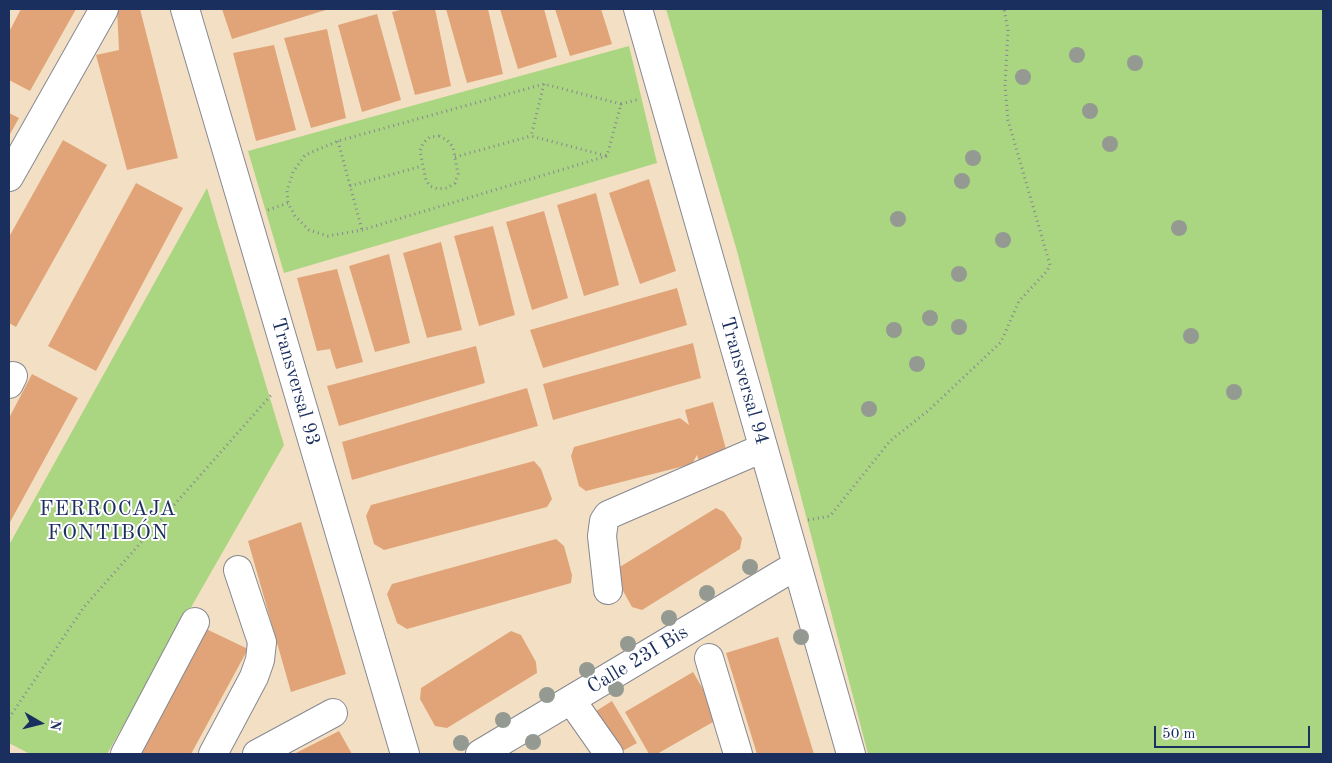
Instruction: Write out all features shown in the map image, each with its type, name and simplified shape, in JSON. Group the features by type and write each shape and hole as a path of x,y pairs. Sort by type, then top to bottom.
{"street":[{"path":"9,177 104,9"},
{"name":"Transversal 93","path":"185,9 212,61 246,217 302,373 405,754"},
{"name":"Transversal 94","path":"638,9 851,754"},
{"path":"608,590 602,528 608,516 763,448"},
{"name":"Calle 23I Bis","path":"480,754 797,565"},
{"path":"213,754 254,677 260,660 262,642 238,570"},
{"path":"125,754 195,622"},
{"path":"709,658 738,754"},
{"path":"571,700 609,754"},
{"path":"257,754 333,713"}],"path":[{"path":"787,531 808,520 830,516 890,441 929,410 1002,342 1019,301 1048,271 1050,265 1008,120 1004,86 1008,30 1004,9"},
{"path":"531,136 544,84"},
{"path":"544,84 622,104 607,156 362,230 328,236 309,230 295,216 288,203 287,191 292,172 305,155 338,141 544,84"},
{"path":"439,136 447,140 453,147 455,157 458,174 455,183 447,188 438,189 430,186 422,166 420,151 423,143 430,137 439,136"},
{"path":"455,157 531,136 607,156"},
{"path":"338,141 362,230"},
{"path":"350,186 422,166"},
{"path":"246,217 288,203"},
{"path":"9,718 84,607 269,397 302,373"}],"green space":[{"path":"666,9 1323,9 1323,754 868,754 737,251"},
{"path":"629,46 657,163 284,273 248,151"},
{"path":"207,188 284,445 107,754 30,754 9,743 9,545"}],"building":[{"path":"21,9 76,9 30,91 9,80 9,32"},
{"path":"117,9 140,9 178,158 127,170 96,55 119,50"},
{"path":"222,9 329,9 232,39"},
{"path":"404,9 435,9 451,86 415,95 392,12"},
{"path":"446,9 488,9 503,74 467,83"},
{"path":"500,9 544,9 557,57 518,69"},
{"path":"555,9 601,9 612,44 570,56"},
{"path":"377,14 401,100 362,112 338,25"},
{"path":"327,29 346,118 311,128 284,38"},
{"path":"274,45 296,130 256,141 233,53"},
{"path":"9,113 19,118 9,136"},
{"path":"63,140 107,165 16,327 9,323 9,237"},
{"path":"649,179 676,271 640,284 609,193"},
{"path":"136,183 183,208 96,371 48,346"},
{"path":"596,193 619,285 584,296 557,205"},
{"path":"544,211 568,298 532,310 506,222"},
{"path":"493,226 515,315 479,326 454,236"},
{"path":"441,242 462,330 427,338 403,253"},
{"path":"389,254 410,343 375,352 349,266"},
{"path":"337,269 363,362 336,369 330,349 317,351 297,278"},
{"path":"677,288 687,325 543,368 530,330"},
{"path":"693,343 701,378 553,420 543,384"},
{"path":"476,346 485,383 339,426 327,386"},
{"path":"32,374 78,398 9,524 9,418"},
{"path":"527,388 538,426 352,480 342,442"},
{"path":"713,402 729,460 701,468 697,455 692,464 586,491 579,486 571,456 574,447 680,418 689,425 685,410"},
{"path":"534,461 541,469 552,499 547,507 384,550 374,544 366,516 371,505"},
{"path":"716,508 724,512 742,538 740,549 642,610 632,607 617,580 618,568"},
{"path":"301,522 346,674 291,692 248,541"},
{"path":"556,539 564,546 572,575 571,583 407,629 397,623 387,594 392,584"},
{"path":"200,626 248,649 191,754 133,754"},
{"path":"511,631 521,635 536,662 537,673 447,728 435,726 420,699 421,688"},
{"path":"778,637 814,754 757,754 726,653"},
{"path":"693,672 720,718 657,754 649,754 625,712"},
{"path":"612,701 637,743 617,754 593,713"},
{"path":"339,731 352,754 294,754"}],"district":[{"name":"FERROCAJA FONTIBÓN","path":"108,521"}]}
